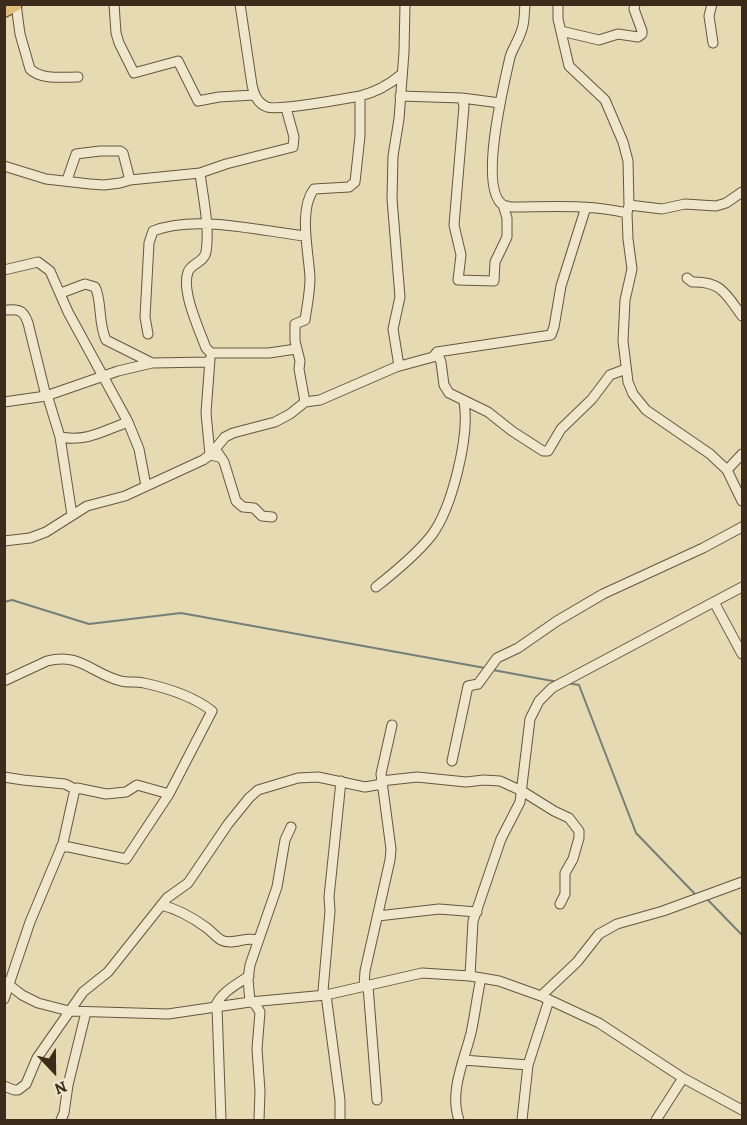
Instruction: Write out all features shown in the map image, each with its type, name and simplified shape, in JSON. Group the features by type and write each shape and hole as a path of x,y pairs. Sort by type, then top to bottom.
{"highway":[{"path":"4,10 16,4"}],"street":[{"path":"16,4 20,34 30,69 44,76 78,78"},
{"path":"114,4 116,33 134,73 178,61 198,101 254,95"},
{"path":"240,4 254,95 268,107 286,108 360,96 376,92 402,74"},
{"path":"399,366 393,329 400,297 392,199 393,156 402,74 405,4"},
{"path":"462,98 464,106 454,225 454,233 461,255 458,280 494,280 495,262 507,237 507,218 493,186 494,143 500,102 514,46 522,31 525,4"},
{"path":"558,4 561,32 569,66 605,100 623,142 629,170 628,239 632,269 624,316 626,369 633,394 646,410 710,454 727,470 742,501"},
{"path":"561,32 599,40 618,34 641,36 642,31 634,4"},
{"path":"712,4 709,16 713,43"},
{"path":"305,402 298,369 299,355 296,349 295,324 305,320 309,293 308,253 305,236 308,202 314,189 349,187 357,178 360,96"},
{"path":"400,96 500,102"},
{"path":"4,166 46,179 104,185 129,180 200,173 293,147 294,137 286,108"},
{"path":"67,180 76,154 120,151 123,153 129,180"},
{"path":"200,173 206,223 206,253 187,273 190,304 210,358 206,413 215,453 224,462 238,504 254,508 262,516 272,517"},
{"path":"503,205 662,209 685,204 716,206 726,203 742,192"},
{"path":"4,541 30,538 46,532 87,506 124,496 215,453 233,433 275,422 305,402 320,400 399,366 433,357 437,352 551,334 561,286 586,207"},
{"path":"148,334 145,317 150,235 153,231 206,223 305,236"},
{"path":"4,270 41,263 50,271 68,312 128,422 139,448 146,486"},
{"path":"687,278 692,282 709,282 720,288 742,316"},
{"path":"61,293 85,284 95,287 98,292 99,315 106,340 153,363"},
{"path":"8,310 19,310 26,317 46,396 60,437 72,515"},
{"path":"4,402 46,396 118,371 153,363 296,349"},
{"path":"437,352 446,390 464,402 488,412 540,450 548,451 561,429 592,399 610,375 626,369"},
{"path":"376,587 393,574 435,529 462,456 466,412 464,402"},
{"path":"60,437 86,438 128,422"},
{"path":"727,470 742,454"},
{"path":"452,761 468,686 477,684 497,658 518,648 557,621 603,594 693,553 742,527"},
{"path":"470,976 472,929 501,839 516,812 522,791 522,770 530,719 539,701 552,688 742,587"},
{"path":"714,602 742,654"},
{"path":"4,681 47,661 76,660 118,681 142,682 199,701 212,711 169,794 126,860 69,847 61,848"},
{"path":"376,1100 365,971 391,849 381,774 392,725"},
{"path":"4,777 65,784 75,789 106,794 126,792 137,785 169,794"},
{"path":"4,1086 18,1090 26,1084 37,1058 83,992 108,972 161,904 188,883 228,824 258,790 298,778 318,777 365,787 417,777 466,782 500,781 569,818 579,831 573,859 565,873 565,894 560,904"},
{"path":"340,1120 340,1100 323,984 341,781"},
{"path":"4,999 7,983 30,922 61,848 75,789"},
{"path":"250,1002 249,976 257,940 277,887 285,840 291,827"},
{"path":"522,1120 528,1065 545,998 599,934 617,924 653,914 742,882"},
{"path":"161,904 194,918 218,939 226,942 250,938 257,940"},
{"path":"378,916 439,909 477,912"},
{"path":"7,983 22,995 38,1003 69,1011 168,1014 250,1002 326,995 422,973 470,976 499,981 545,998 599,1023 683,1078 742,1110"},
{"path":"221,1120 216,1007 218,1000 233,986 249,976"},
{"path":"459,1120 456,1111 456,1094 481,978"},
{"path":"250,1002 255,1004 260,1012 257,1049 260,1091 259,1120"},
{"path":"61,1120 86,1012"},
{"path":"463,1060 528,1065"},
{"path":"657,1120 683,1078"}],"waterway":[{"path":"4,602 12,600 89,624 181,613 485,668"},
{"path":"493,670 558,682"},
{"path":"567,683 579,685 636,833 695,894"},
{"path":"707,899 742,935"}]}
